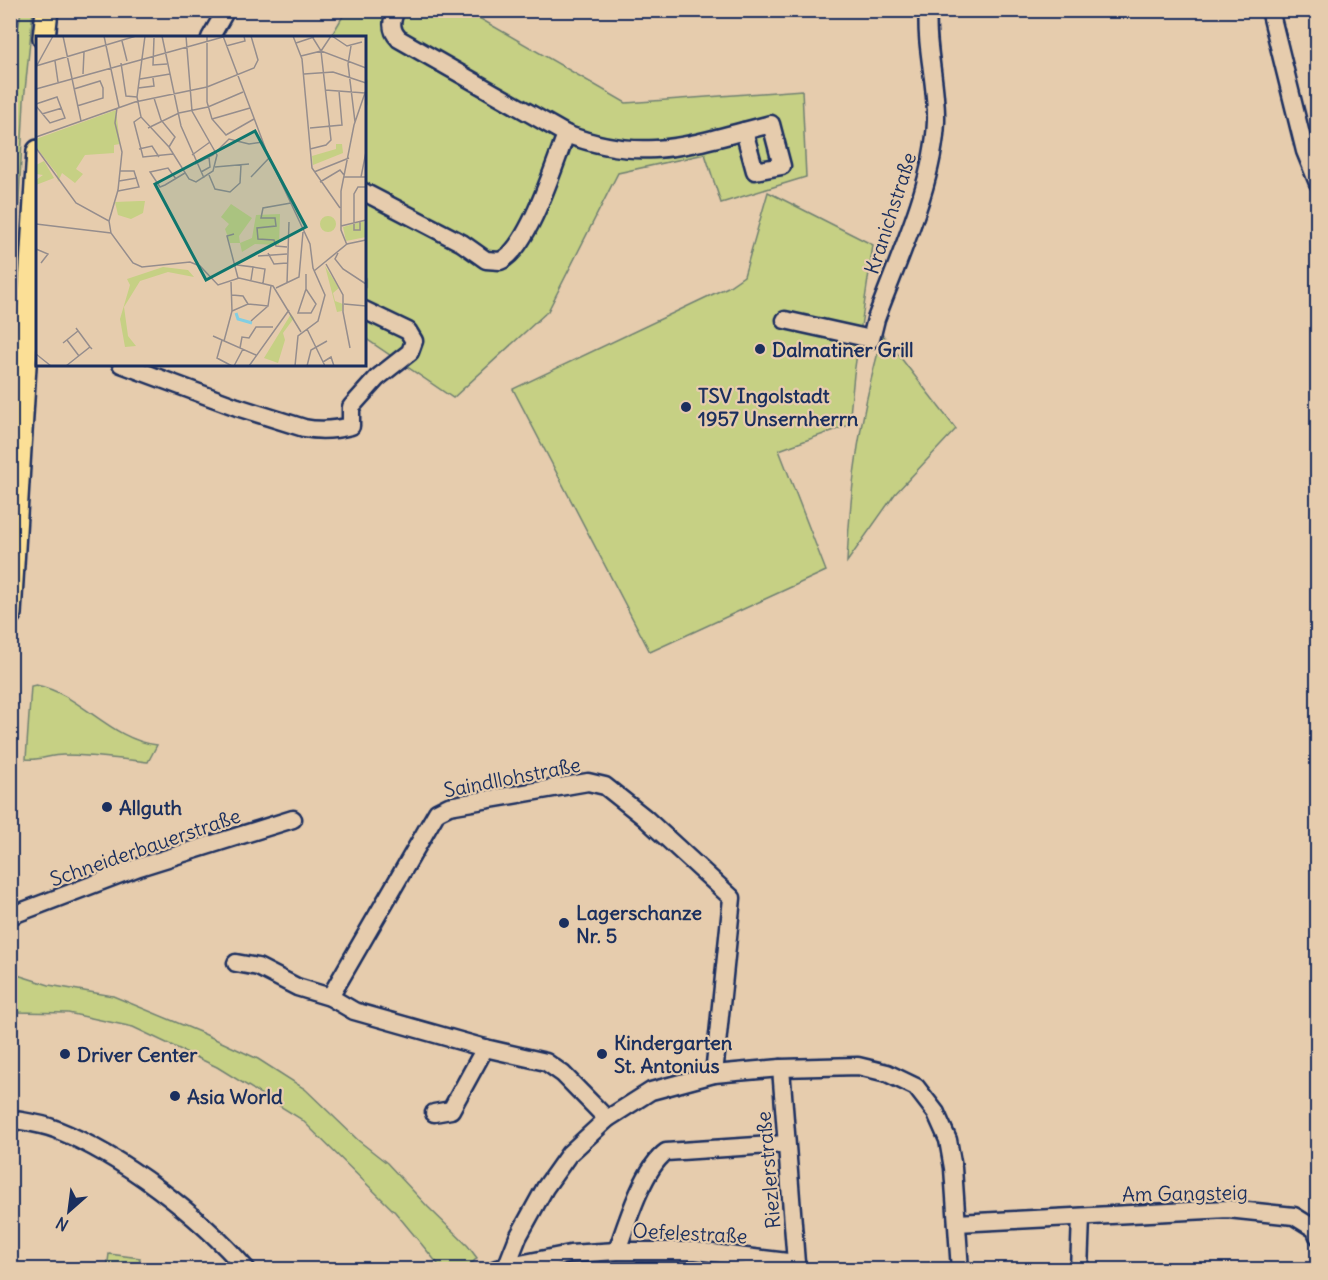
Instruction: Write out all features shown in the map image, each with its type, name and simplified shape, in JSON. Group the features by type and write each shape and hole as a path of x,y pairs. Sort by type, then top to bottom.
{"main road":[{"path":"44,36 47,10"},
{"path":"10,614 32,328 36,210"}],"street":[{"path":"211,36 226,10"},
{"path":"396,10 392,27 399,39 566,134 601,146 638,150 674,148 744,131"},
{"name":"Kranichstraße","path":"785,320 871,339 927,178 933,147 936,120 934,72 926,31 928,10"},
{"path":"1270,10 1305,151 1317,183"},
{"path":"366,193 462,243 486,260 500,261 512,253 534,216 566,134"},
{"path":"126,366 237,407 304,428 326,430 351,426 351,407 377,378 408,355 414,345 413,337 408,331 366,311"},
{"name":"Saindllohstraße","path":"330,997 437,812 449,806 588,782 605,786 644,817 732,898 714,1074"},
{"name":"Schneiderbauerstraße","path":"10,916 140,867 293,819"},
{"path":"237,963 258,967 297,987 330,997 354,1011 485,1048 546,1062 563,1074 607,1119"},
{"path":"434,1113 451,1110 485,1048"},
{"path":"501,1269 545,1188 568,1155 607,1119 651,1091 714,1074 781,1068 858,1066 887,1073 916,1087 936,1113 948,1140 953,1168 960,1269"},
{"name":"Riezlerstraße","path":"781,1068 796,1266"},
{"path":"10,1119 53,1128 82,1141 130,1169 185,1209 231,1251 247,1269"},
{"name":"Oefelestraße","path":"617,1251 652,1167 657,1158 666,1152 786,1144"},
{"name":"Am Gangsteig","path":"957,1224 1228,1209 1294,1216 1315,1229 1317,1236"},
{"path":"1079,1269 1081,1217"},
{"name":"Oefelestraße","path":"501,1269 570,1254 617,1251 696,1251 796,1266"}],"green space":[{"path":"21,11 33,11 24,101 11,353 10,74"},
{"path":"346,11 467,11 626,103 802,90 806,177 721,203 705,154 618,173 548,311 453,398 366,339 366,36 331,36"},
{"name":"TSV Ingolstadt 1957 Unsernherrn","path":"768,192 873,245 849,425 779,450 826,571 650,652 513,389 728,287 744,276"},
{"path":"883,335 956,429 895,494 847,562 858,447"},
{"path":"36,685 67,697 125,735 157,745 148,762 74,755 26,759 31,686"},
{"path":"11,973 49,985 113,996 258,1059 305,1089 359,1141 387,1163 477,1258 466,1269 442,1269 395,1212 301,1119 217,1067 133,1027 68,1013 16,1012"},
{"path":"109,1254 140,1258 139,1269 107,1269"}],"place":[{"name":"Dalmatiner Grill","path":"760,349"},
{"name":"TSV Ingolstadt 1957 Unsernherrn","path":"686,407"},
{"name":"Allguth","path":"107,807"},
{"name":"Lagerschanze Nr. 5","path":"564,923"},
{"name":"Driver Center","path":"65,1054"},
{"name":"Kindergarten St. Antonius","path":"602,1054"},
{"name":"Asia World","path":"175,1096"}]}
